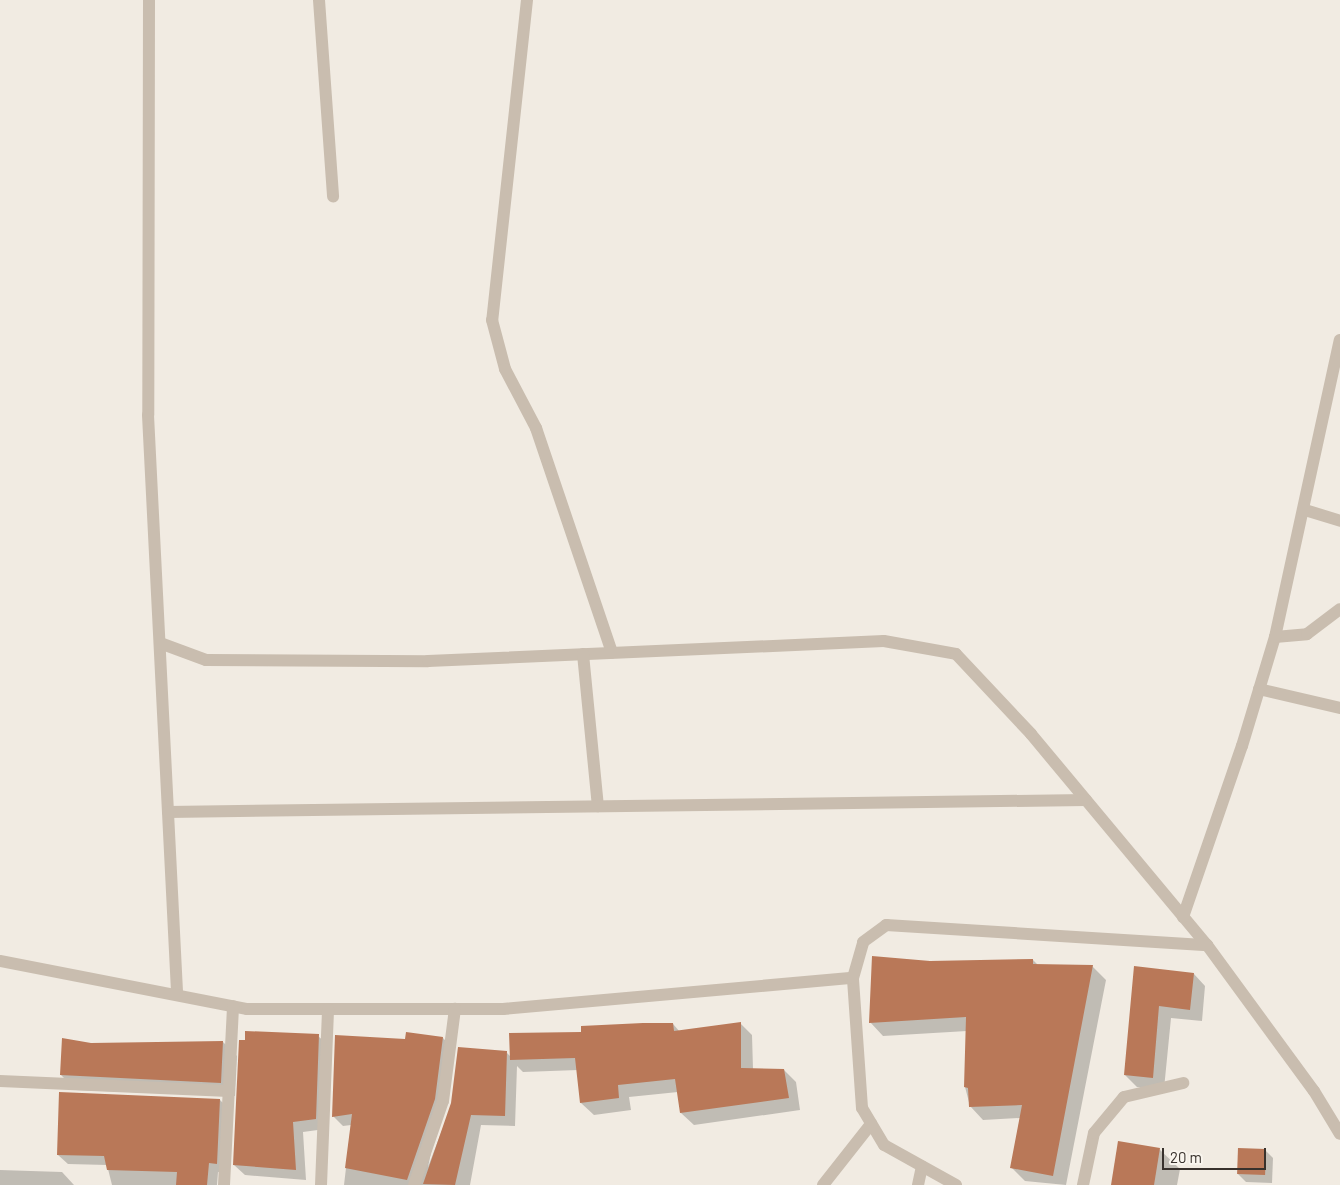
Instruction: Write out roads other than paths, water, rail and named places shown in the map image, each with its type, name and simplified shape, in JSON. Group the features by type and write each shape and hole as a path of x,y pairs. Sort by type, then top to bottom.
{"street":[{"path":"148,0 148,415 176,992"},
{"path":"319,0 333,197"},
{"path":"527,0 492,320 505,369 536,428 612,652"},
{"path":"1183,917 1275,637 1305,510 1340,340"},
{"path":"1305,510 1340,521"},
{"path":"1275,637 1307,634 1340,609"},
{"path":"160,643 206,660 428,661 884,641 956,654 1086,800 1207,946 1314,1090 1340,1134"},
{"path":"583,654 598,806"},
{"path":"1259,689 1340,708"},
{"path":"168,812 1086,800"},
{"path":"956,1185 884,1145 862,1108 853,978 863,942 886,925 1207,946"},
{"path":"0,961 176,992 233,1006 328,1009 503,1009 853,978"},
{"path":"224,1185 233,1006"},
{"path":"321,1185 328,1009"},
{"path":"414,1185 443,1102 455,1009"},
{"path":"0,1081 229,1091"},
{"path":"1084,1185 1094,1133 1124,1097 1182,1083"},
{"path":"823,1185 871,1124"},
{"path":"918,1185 922,1166"}]}
